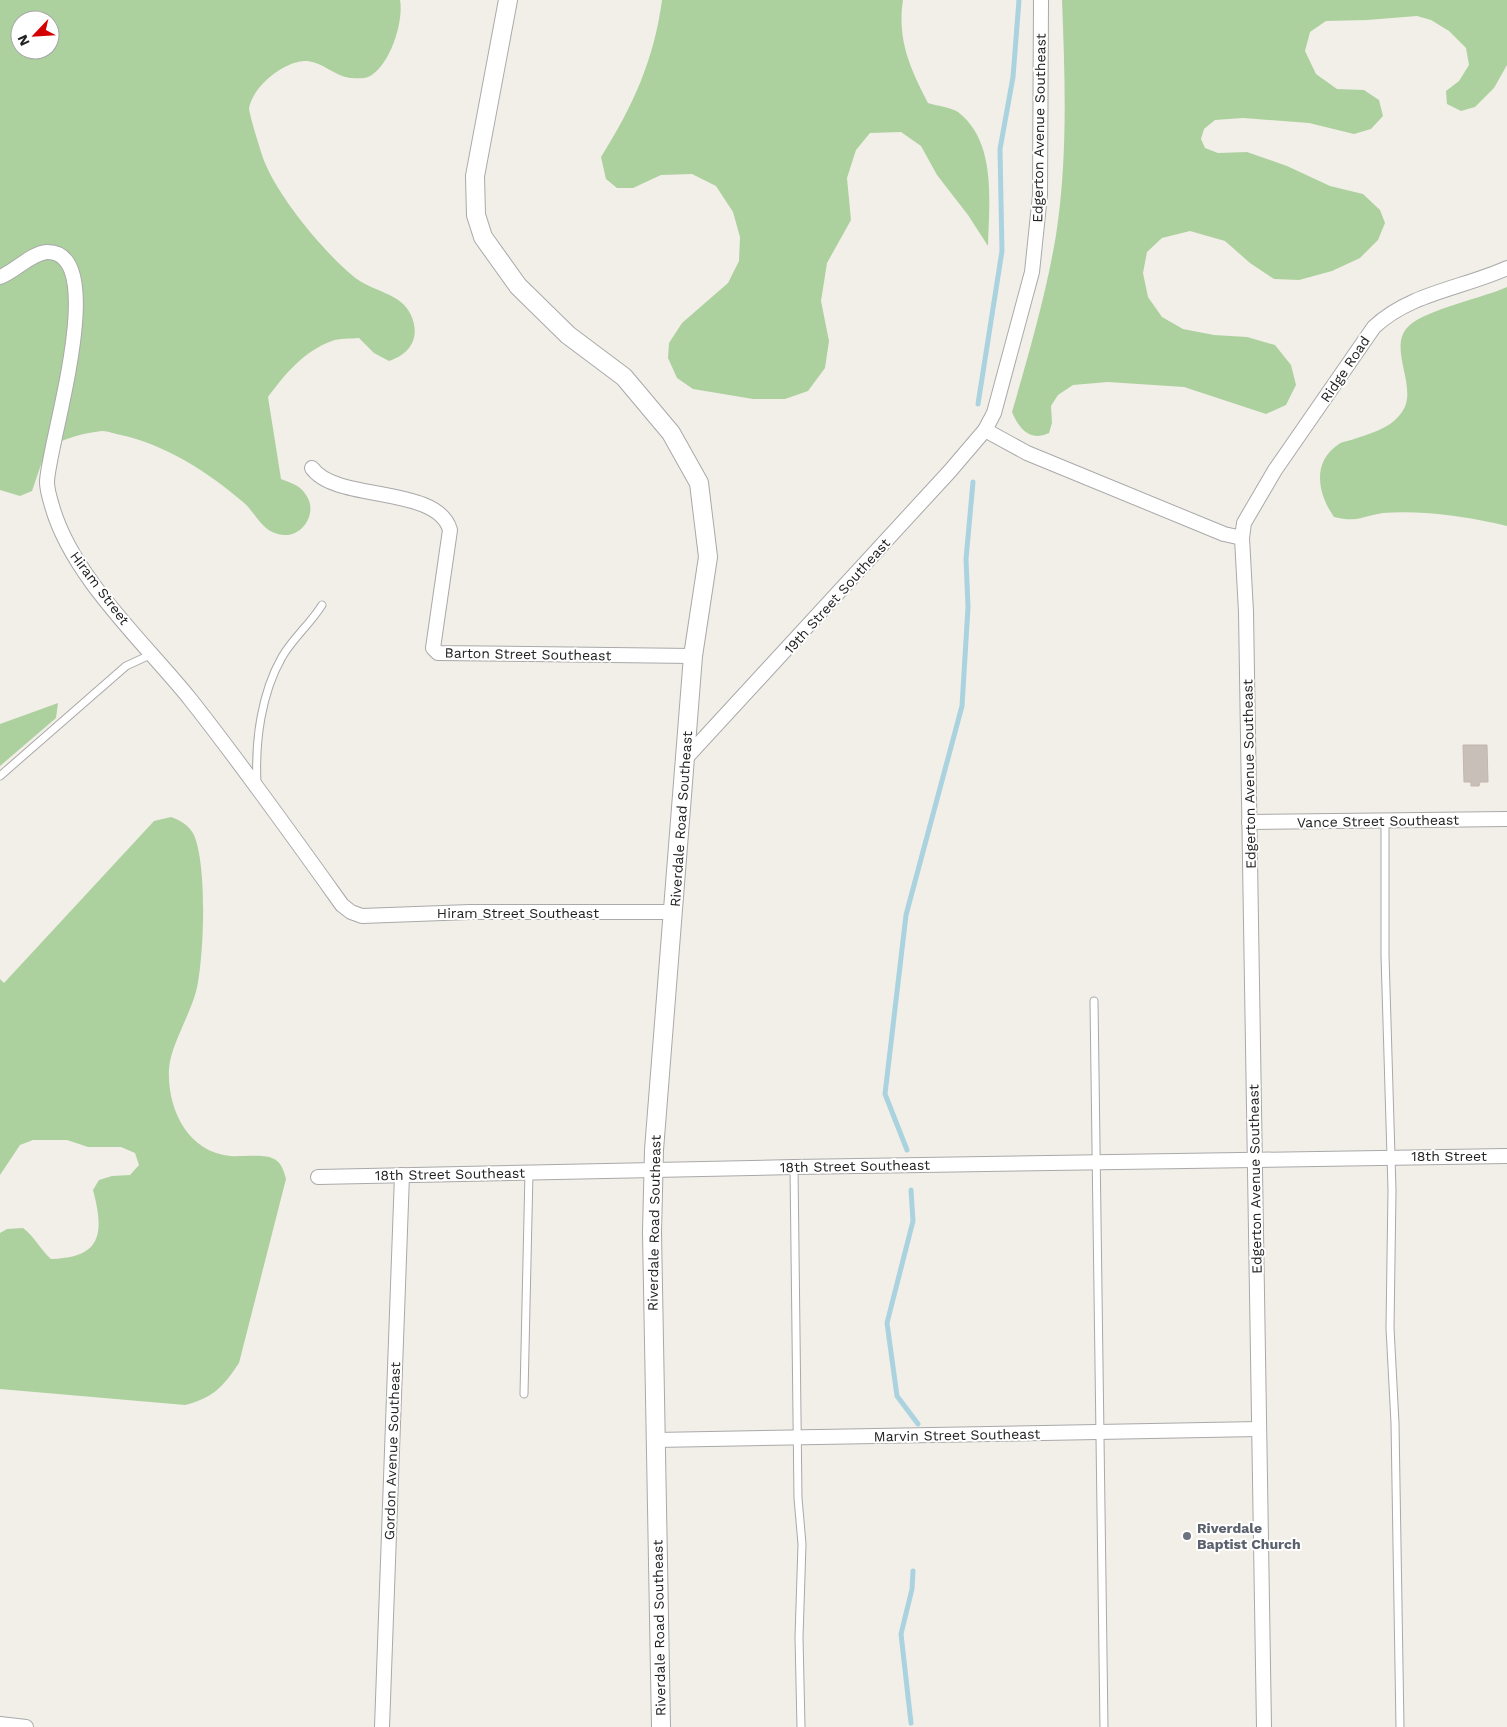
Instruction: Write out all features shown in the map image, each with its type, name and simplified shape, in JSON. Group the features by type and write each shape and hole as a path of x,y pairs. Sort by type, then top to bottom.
{"street":[{"name":"Riverdale Road Southeast","path":"508,0 475,176 476,215 483,237 518,286 568,335 624,376 671,433 699,483 708,557 694,656 653,1170 652,1232 661,1727"},
{"name":"Edgerton Avenue Southeast","path":"985,430 994,413 1032,272 1040,195 1041,0"},
{"name":"Hiram Street","path":"0,276 9,274 38,254 48,252 65,260 71,268 76,285 77,302 74,340 47,482 51,505 71,552 94,586 152,654 257,786 342,905 351,912 362,916"},
{"name":"Ridge Road","path":"1242,538 1248,516 1275,470 1374,327 1386,316 1402,306 1507,268"},
{"path":"985,430 1027,453 1224,534 1242,538"},
{"name":"19th Street Southeast","path":"685,759 904,522 985,430"},
{"name":"Barton Street Southeast","path":"312,468 320,476 339,484 433,508 448,522 450,530 434,648 438,653 694,656"},
{"name":"Edgerton Avenue Southeast","path":"1242,538 1246,612 1250,822 1264,1727"},
{"name":"Vance Street Southeast","path":"1250,822 1507,819"},
{"name":"Hiram Street Southeast","path":"362,916 470,912 674,912"},
{"name":"18th Street","path":"1391,1157 1507,1156"},
{"name":"18th Street Southeast","path":"318,1177 1391,1157"},
{"name":"Gordon Avenue Southeast","path":"382,1727 402,1175"},
{"name":"Marvin Street Southeast","path":"655,1440 1259,1430"},
{"path":"0,1724 26,1727"}],"lane":[{"path":"257,786 256,744 262,713 272,679 282,656 322,605"},
{"path":"0,776 126,666 152,654"},
{"path":"1386,820 1385,955 1391,1157 1390,1328 1396,1433 1400,1727"},
{"path":"1094,1002 1104,1727"},
{"path":"794,1167 798,1498 802,1544 799,1637 801,1727"},
{"path":"524,1394 529,1172"}],"green space":[{"path":"0,0 400,0 400,19 394,43 383,64 376,72 366,78 350,78 339,75 313,62 298,62 280,70 263,83 249,108 265,163 281,192 303,224 353,276 368,286 400,301 406,307 414,323 415,331 412,344 403,354 396,358 389,361 374,353 359,338 335,340 322,345 304,357 288,372 268,397 281,479 295,485 306,495 310,508 307,522 291,535 276,534 265,527 243,502 216,480 186,461 154,445 104,431 81,435 47,447 32,491 20,496 0,490"},
{"path":"662,0 903,0 902,28 906,53 928,103 958,112 971,125 979,139 985,156 989,192 988,246 968,215 937,175 921,146 901,132 870,133 856,150 847,178 851,220 827,263 821,301 829,341 825,368 808,391 785,399 753,399 693,389 677,378 668,358 669,343 682,323 728,283 739,261 740,237 733,212 716,186 692,174 661,175 633,188 617,188 606,179 601,157 632,101 648,63 654,43"},
{"path":"1062,0 1507,0 1507,65 1494,88 1475,107 1461,111 1447,104 1446,91 1459,81 1469,65 1466,48 1449,31 1431,20 1417,16 1326,21 1310,32 1305,51 1316,74 1337,89 1364,90 1379,100 1383,116 1371,129 1354,134 1309,123 1243,118 1215,120 1204,129 1201,139 1205,148 1218,153 1247,152 1287,166 1330,186 1363,194 1380,210 1385,223 1378,240 1360,258 1332,271 1299,280 1274,279 1250,263 1225,241 1190,231 1162,238 1147,252 1143,273 1148,297 1162,317 1183,329 1214,335 1247,337 1275,345 1291,365 1296,385 1286,405 1266,414 1184,387 1108,382 1073,385 1058,395 1051,406 1052,423 1049,433 1036,436 1031,435 1018,424 1012,412 1042,302 1052,257 1060,206 1065,118"},
{"path":"1507,287 1507,526 1462,517 1413,512 1383,513 1354,519 1334,517 1328,508 1321,489 1321,469 1324,460 1330,451 1341,443 1381,429 1398,418 1402,412 1406,402 1407,391 1401,354 1401,343 1404,333 1411,324 1430,313"},
{"path":"58,703 56,718 0,766 0,724"},
{"path":"171,817 184,823 194,835 201,866 203,886 202,949 196,993 174,1048 169,1069 169,1084 176,1113 191,1137 202,1146 215,1153 230,1156 263,1156 275,1159 280,1164 286,1179 239,1363 228,1379 217,1390 203,1399 185,1405 0,1389 0,1233 7,1229 23,1228 51,1259 81,1254 90,1248 96,1240 98,1218 93,1190 99,1180 112,1176 130,1175 139,1165 135,1153 121,1147 88,1147 67,1140 33,1140 20,1145 0,1175 0,979 4,983 154,821"}],"building":[{"path":"1463,745 1487,745 1488,782 1480,782 1479,786 1471,786 1471,782 1464,782"}],"waterway":[{"path":"978,404 1002,251 1000,149 1013,77 1019,0"},
{"path":"907,1150 885,1094 906,915 962,706 968,607 966,559 973,482"},
{"path":"911,1190 913,1221 887,1323 897,1396 918,1424"},
{"path":"911,1723 901,1634 912,1589 913,1571"}],"place":[{"name":"Riverdale Baptist Church","path":"1187,1536"}]}
